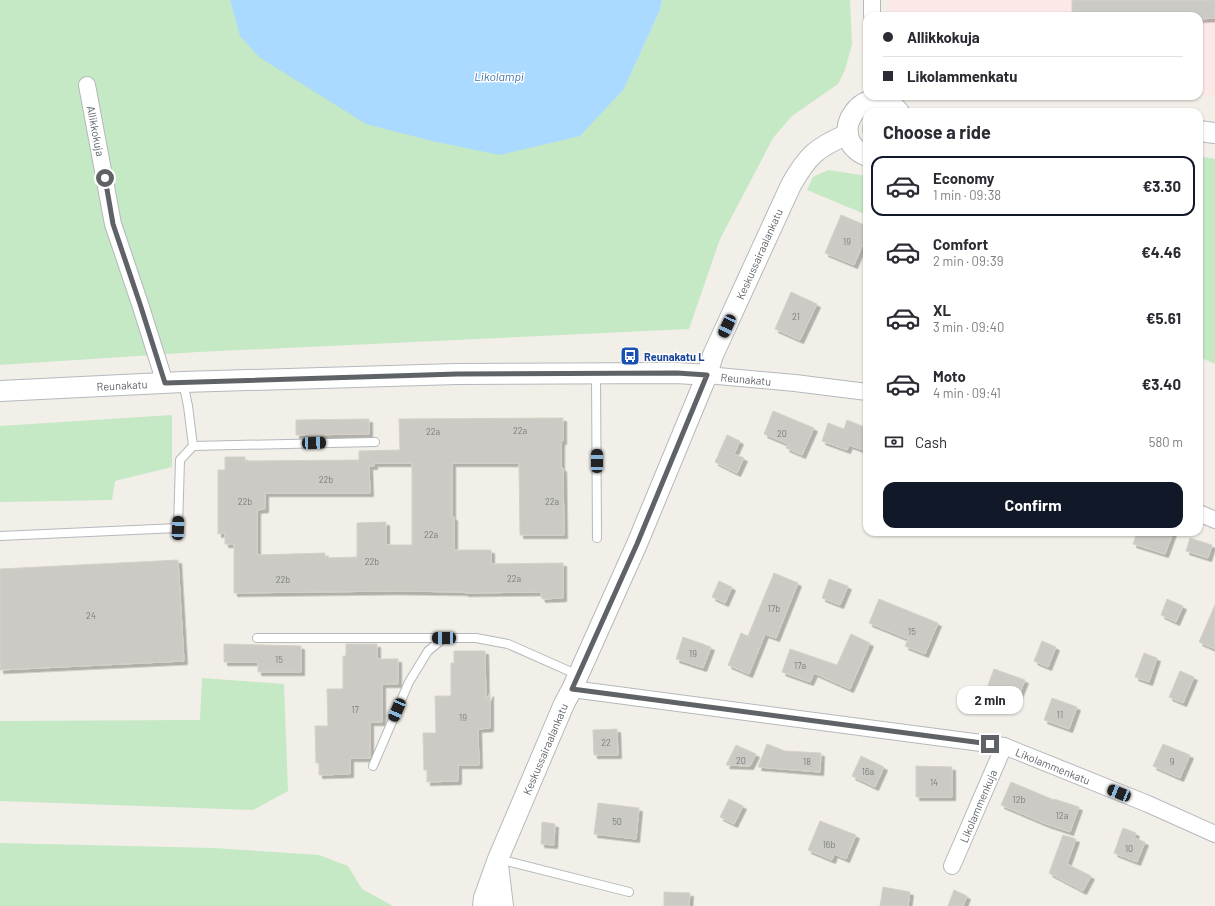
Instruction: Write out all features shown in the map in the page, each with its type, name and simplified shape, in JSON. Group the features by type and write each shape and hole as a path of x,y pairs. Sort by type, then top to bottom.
{"street":[{"path":"872,0 872,12"},
{"name":"Allikkokuja","path":"87,85 113,224 140,304 174,382"},
{"path":"863,154 858,151 852,143 848,134 848,124 858,107 870,100"},
{"path":"881,100 896,108"},
{"path":"1203,132 1215,134"},
{"name":"Keskussairaalankatu","path":"483,906 484,898 498,859 564,704 637,544 707,375 713,355 794,179 809,157 826,144 848,134"},
{"name":"Reunakatu","path":"0,391 174,382 457,374 677,373 795,383 863,392"},
{"path":"1203,515 1215,520"},
{"name":"Likolammenkatu","path":"575,682 1004,746 1148,804 1215,834"},
{"name":"Likolammenkuja","path":"952,866 1004,746"},
{"name":"Keskussairaalankatu","path":"498,859 503,906"}],"lane":[{"path":"596,373 597,538"},
{"path":"174,382 188,406 193,446"},
{"path":"0,536 178,528 180,460 193,446 375,442"},
{"path":"257,638 476,638 508,644 575,682"},
{"path":"373,766 409,682 428,650 444,638"},
{"path":"498,859 629,892"}],"shaded area":[{"path":"888,0 1215,0 1215,97 1203,96 1203,12 889,12"}],"green space":[{"path":"0,0 230,0 241,36 624,89 660,10 662,0 850,0 852,44 845,70 838,84 792,116 773,138 720,239 689,329 198,352 0,365"},
{"path":"1203,157 1215,159 1215,364 1203,359"},
{"path":"828,170 863,175 863,213 807,190 813,177"},
{"path":"172,415 172,467 115,481 112,500 0,502 0,426"},
{"path":"202,678 284,684 288,791 253,810 0,801 0,721 200,720"},
{"path":"0,843 214,848 319,855 348,866 362,889 393,906 0,906"}],"water":[{"name":"Likolampi","path":"230,0 662,0 660,10 624,89 580,136 500,155 432,141 366,124 259,57 240,36"}],"building":[{"path":"1072,0 1215,0 1215,18 1203,19 1203,12 1072,12"},
{"path":"841,215 863,224 863,244 854,265 825,253"},
{"path":"791,292 817,304 800,340 775,329"},
{"path":"773,411 814,428 802,455 786,448 788,444 764,434"},
{"path":"563,418 561,468 563,468 564,535 520,535 519,463 452,463 452,517 454,517 454,550 491,550 491,564 563,563 563,598 542,599 541,592 465,593 396,591 234,593 234,544 225,544 225,533 218,534 218,470 225,470 225,457 245,457 245,461 359,460 359,451 400,450 399,419","holes":["374,463 412,463 412,545 386,545 386,522 357,523 357,557 325,558 325,553 257,555 257,510 265,509 265,493 370,493 369,466 374,466"]},
{"path":"369,419 369,434 296,435 296,420"},
{"path":"847,420 863,426 863,450 849,445 847,450 822,441 828,423 844,429"},
{"path":"727,435 740,441 734,454 744,458 737,473 715,462"},
{"path":"1136,536 1172,536 1165,554 1133,544"},
{"path":"1190,538 1212,545 1208,558 1186,551"},
{"path":"178,560 184,661 0,670 0,569"},
{"path":"774,573 798,583 776,638 765,634 749,674 728,665 741,633 748,636"},
{"path":"829,579 848,586 840,605 822,598"},
{"path":"719,581 732,587 725,603 712,597"},
{"path":"879,599 938,623 925,654 905,646 908,639 869,623"},
{"path":"1167,599 1183,606 1176,622 1161,615"},
{"path":"1215,605 1215,649 1199,642"},
{"path":"851,634 870,643 850,689 814,673 810,682 782,672 790,649 837,665"},
{"path":"683,637 711,647 703,668 676,659"},
{"path":"1042,641 1056,647 1048,667 1034,661"},
{"path":"224,644 301,646 301,672 258,672 258,662 224,662"},
{"path":"346,644 377,644 377,659 398,659 398,684 382,684 382,722 370,722 370,758 350,758 350,774 319,775 319,763 316,763 315,726 328,726 327,689 343,689 343,656 346,656"},
{"path":"454,651 485,651 486,701 490,693 490,728 478,729 479,765 458,765 458,781 427,782 427,770 424,770 423,733 436,733 435,696 451,696 451,663 454,663"},
{"path":"1144,653 1157,658 1149,682 1135,677"},
{"path":"994,669 1025,680 1014,707 984,696"},
{"path":"1180,671 1194,677 1183,703 1169,697"},
{"path":"1052,698 1077,707 1069,729 1044,720"},
{"path":"617,729 618,755 594,755 593,730"},
{"path":"767,744 785,751 821,753 820,772 758,767"},
{"path":"1163,744 1190,755 1180,778 1153,766"},
{"path":"736,745 756,754 750,766 726,765"},
{"path":"861,756 884,767 875,787 852,776"},
{"path":"916,766 952,767 952,797 916,797"},
{"path":"1011,782 1054,800 1079,807 1070,832 1046,824 1001,805"},
{"path":"729,799 743,806 734,824 720,817"},
{"path":"598,803 639,808 636,839 594,834"},
{"path":"820,821 856,835 846,859 834,854 832,860 808,850"},
{"path":"542,822 555,824 554,845 541,844"},
{"path":"1123,828 1136,833 1134,838 1145,842 1137,862 1114,853"},
{"path":"1063,835 1076,839 1067,864 1091,876 1083,891 1049,873"},
{"path":"883,887 910,892 908,906 880,906"},
{"path":"954,890 967,896 963,906 948,906"},
{"path":"664,892 690,893 689,906 664,906"}],"place":[{"name":"Reunakatu L","path":"630,356"}],"route":[{"path":"105,178 113,224 165,383 457,374 677,373 707,375 637,544 572,689 990,744"}]}
